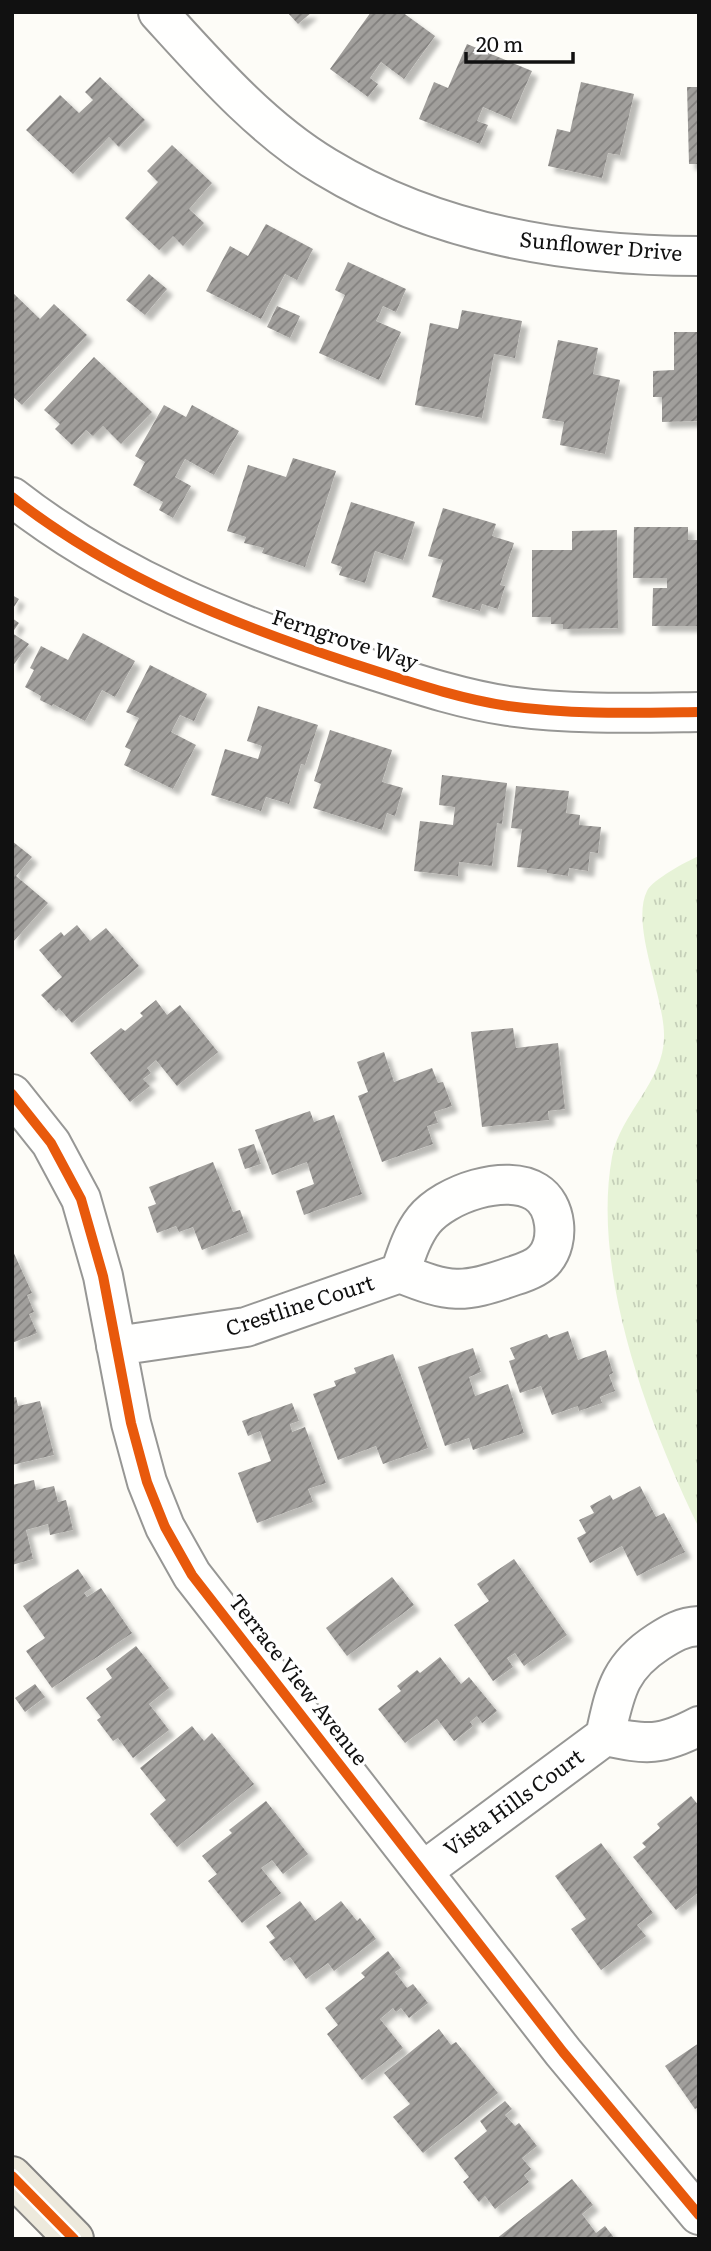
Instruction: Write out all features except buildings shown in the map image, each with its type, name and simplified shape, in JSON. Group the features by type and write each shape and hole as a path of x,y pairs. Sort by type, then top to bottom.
{"main road":[{"path":"12,2175 74,2239"}],"street":[{"name":"Sunflower Drive","path":"158,12 224,84 296,145 324,166 355,183 419,212 459,227 566,248 656,256 699,256"},
{"name":"Ferngrove Way","path":"12,497 49,526 115,565 217,615 413,683 457,696 557,712 699,712"},
{"name":"Terrace View Avenue","path":"12,1094 51,1143 81,1199 103,1276 131,1423 147,1482 165,1527 192,1575 563,2052 699,2215"},
{"name":"Crestline Court","path":"116,1346 246,1327 400,1273"},
{"name":"Vista Hills Court","path":"423,1871 605,1736 613,1704 627,1668 641,1653 676,1630 699,1626"},
{"name":"Vista Hills Court","path":"605,1736 630,1741 663,1742 675,1739 699,1726"}],"green space":[{"path":"699,856 699,1528 661,1443 629,1347 617,1298 610,1249 608,1202 612,1157 617,1141 657,1068 664,1037 663,1021 645,942 643,905 650,887 679,866"}],"cycle path":[{"path":"12,497 92,552 176,596 263,632 411,682 469,698 532,709 603,713 699,712"},
{"path":"12,1094 51,1143 81,1199 103,1276 131,1423 147,1482 165,1527 192,1575 563,2052 699,2215"},
{"path":"12,2176 74,2239"}]}
